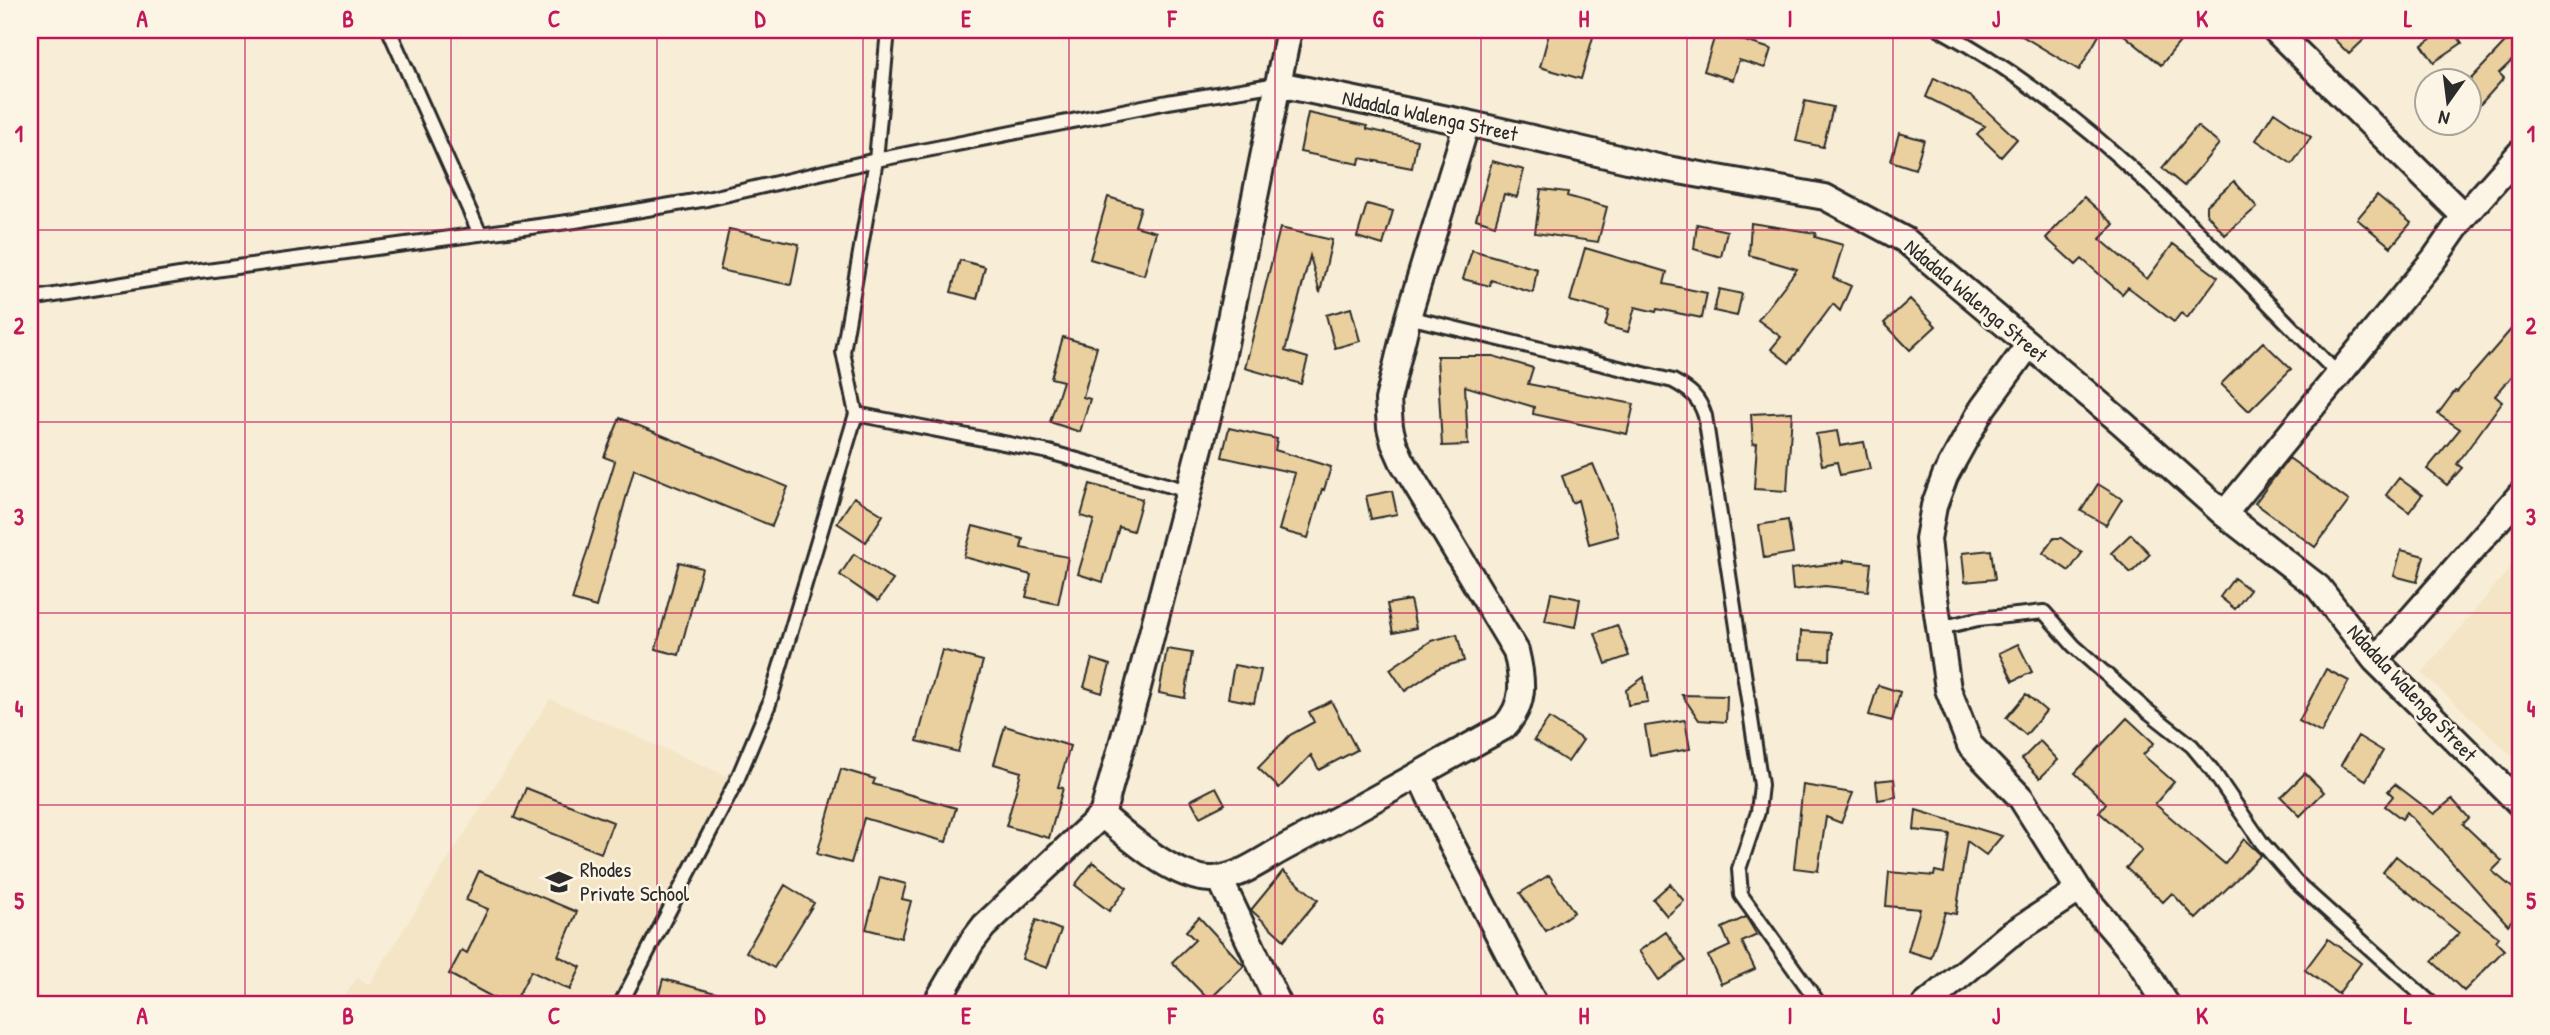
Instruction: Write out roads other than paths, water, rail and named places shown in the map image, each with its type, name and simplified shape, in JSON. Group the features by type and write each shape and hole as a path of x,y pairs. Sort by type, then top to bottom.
{"street":[{"path":"935,1005 984,926 1102,815 1218,378 1289,30"},
{"path":"2275,30 2465,216"},
{"name":"Ndadala Walenga Street","path":"1278,84 1467,123 1662,168 1825,197 1905,240 2121,422 2224,514 2318,587 2375,660 2520,804"},
{"path":"1102,815 1143,848 1184,873 1209,879 1220,878 1237,873 1307,836 1504,727 1514,716 1521,698 1523,677 1516,651 1394,443 1388,400 1408,317 1467,123"},
{"path":"2224,514 2434,259 2465,216 2520,153"},
{"path":"2028,346 1982,410 1945,476 1934,506 1928,539 1948,689 1970,745 2021,798 2079,890 2137,958 2167,1005"},
{"path":"2375,660 2520,495"},
{"path":"1419,774 1452,845 1535,1005"},
{"path":"1220,878 1279,1005"},
{"path":"1925,1005 2008,936 2079,890"}],"lane":[{"path":"389,30 480,234"},
{"path":"620,1005 737,780 769,704 856,414 843,352 876,160 888,30"},
{"path":"1941,30 2012,73 2084,125 2170,202 2244,281 2338,374"},
{"path":"30,299 192,273 575,221 707,199 876,160 1168,102 1278,84"},
{"path":"1408,317 1673,381 1700,400 1707,429 1761,785 1758,811 1739,869 1741,895 1820,1005"},
{"path":"856,414 1049,452 1188,491"},
{"path":"1940,628 1978,619 2044,612 2074,646 2192,746 2212,770 2262,843 2296,882 2433,1005"}],"place":[{"name":"Rhodes Private School","path":"559,882"}]}
